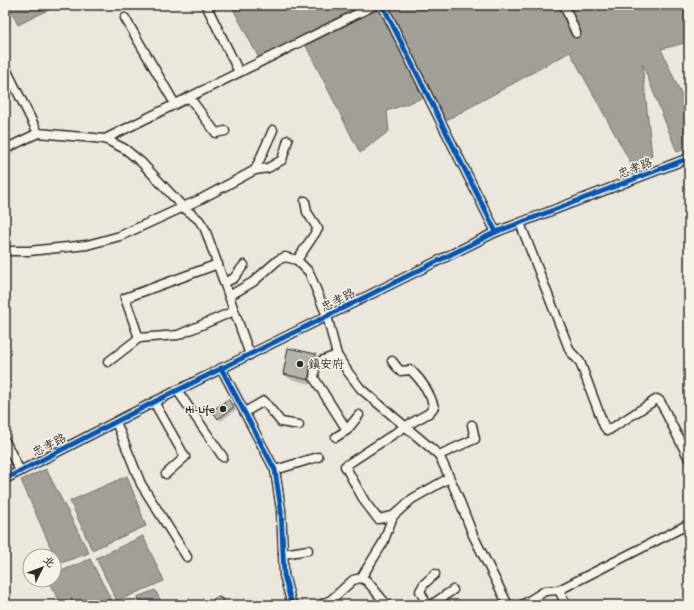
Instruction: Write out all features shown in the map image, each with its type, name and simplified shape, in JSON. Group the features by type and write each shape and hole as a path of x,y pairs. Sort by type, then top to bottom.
{"street":[{"path":"206,5 239,72"},
{"path":"105,140 375,5"},
{"path":"379,5 385,10 496,232"},
{"path":"564,5 576,33"},
{"path":"125,18 175,104"},
{"path":"5,67 38,133"},
{"path":"189,97 216,133 225,131"},
{"path":"255,170 273,130"},
{"path":"5,149 38,133 105,140 125,149 141,162 183,207 199,220 205,229 250,355"},
{"path":"5,251 29,251 87,245 120,236 202,199 255,170 268,168 282,160 288,140"},
{"name":"忠孝路","path":"5,479 177,390 496,232 689,158"},
{"path":"297,260 318,229 307,212 305,201"},
{"path":"520,223 570,352 580,362 604,426 607,430 609,430 657,399 660,401 689,459"},
{"path":"229,296 253,282 278,260 285,257 297,260 309,272 327,316 337,355 361,388 439,455 472,535 508,605"},
{"path":"139,338 125,298 218,264"},
{"path":"224,283 234,278 244,265"},
{"path":"108,362 139,338 178,335 234,311"},
{"path":"337,355 321,361 315,367 314,378 347,430"},
{"path":"392,361 400,371 411,370 421,380 432,398 434,406 429,413 406,426 345,466 365,502 378,519 393,516"},
{"path":"221,368 275,470 281,510 284,575 292,605"},
{"path":"177,390 223,457"},
{"path":"245,412 264,401 281,422 299,425"},
{"path":"154,402 184,457 166,474"},
{"path":"336,437 347,430 359,414"},
{"path":"116,422 141,484 187,557"},
{"path":"439,455 474,439 472,425"},
{"path":"5,441 20,471"},
{"path":"275,470 318,457"},
{"path":"320,605 331,600 353,580 361,578 383,542 393,516 412,499 449,478"},
{"path":"522,605 544,591 559,590 689,524"},
{"path":"283,554 308,550"},
{"path":"427,605 420,591 424,584 435,574"},
{"path":"361,578 367,582 387,605"},
{"path":"430,605 453,590"},
{"path":"559,590 566,605"}],"shaded area":[{"path":"8,5 58,5 18,25"},
{"path":"231,5 689,5 689,42 661,49 689,112 689,159 688,160 683,150 677,152 642,63 652,156 633,167 570,52 445,121 428,96 387,111 389,131 360,153 304,42 261,62"},
{"path":"46,469 89,553 62,563 62,548 51,548 21,480"},
{"path":"127,476 146,526 92,550 70,501"},
{"path":"143,536 164,581 117,601 96,558"},
{"path":"90,559 113,603 107,605 62,605 52,588 62,588 62,571"},
{"path":"155,590 163,605 141,605 137,597"}],"building":[{"name":"鎮安府","path":"288,348 316,354 315,359 310,366 309,380 283,374"},
{"name":"Hi-Life","path":"228,399 234,407 218,419 212,411"}],"cycle path":[{"path":"379,5 385,10 496,232"},
{"path":"5,479 154,402 496,232 689,158"},
{"path":"221,368 275,470 281,510 284,575 292,605"}],"place":[{"name":"鎮安府","path":"300,364"},
{"name":"Hi-Life","path":"223,409"}]}
